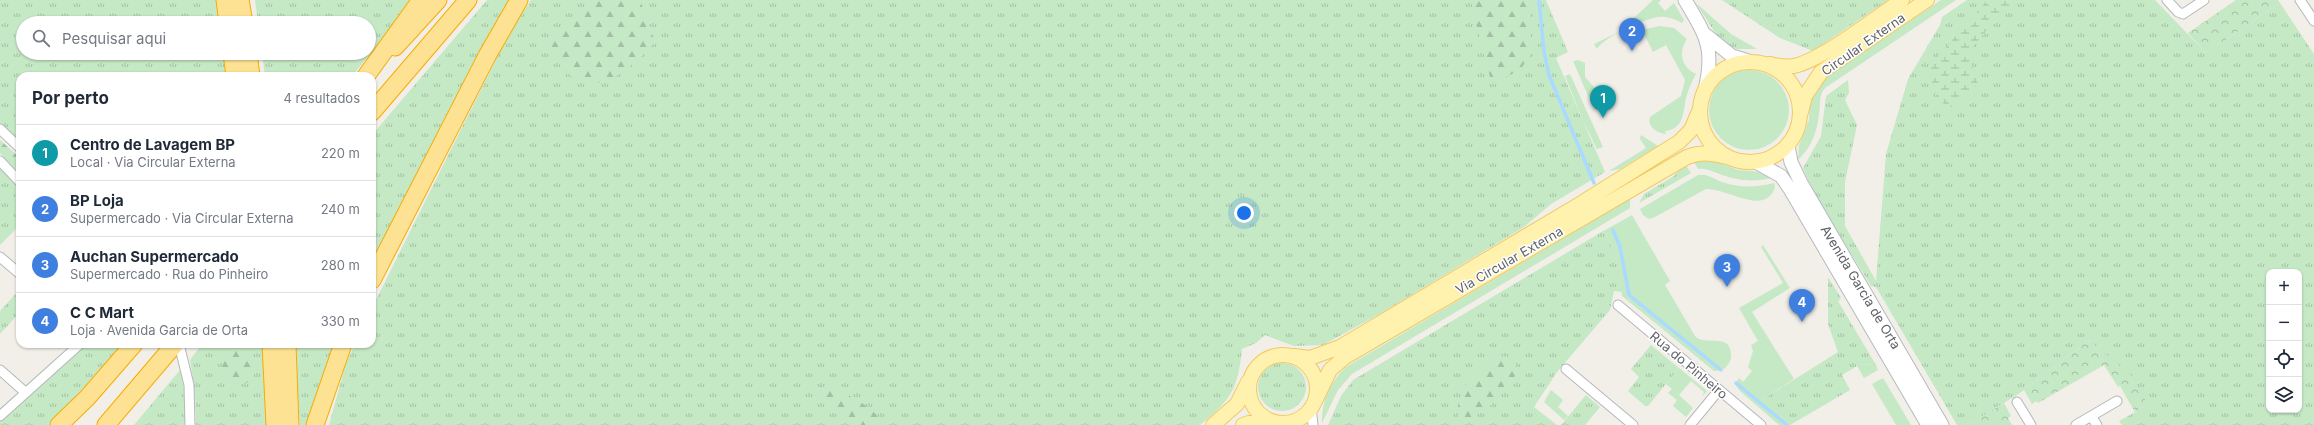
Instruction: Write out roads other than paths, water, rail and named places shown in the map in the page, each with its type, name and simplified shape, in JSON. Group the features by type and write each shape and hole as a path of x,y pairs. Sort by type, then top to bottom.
{"highway":[{"path":"225,0 227,16"},
{"path":"240,0 243,16"},
{"path":"370,71 404,21 421,0"},
{"path":"370,71 409,34 438,0"},
{"path":"376,107 468,0"},
{"path":"376,272 487,56 519,0"},
{"path":"233,60 234,72"},
{"path":"249,60 250,72"},
{"path":"59,425 87,398 131,348"},
{"path":"73,425 138,348"},
{"path":"106,425 172,348"},
{"path":"271,348 275,425"},
{"path":"287,348 290,425"},
{"path":"315,425 342,348"}],"main road":[{"path":"1685,0 1706,35 1710,52 1709,72 1700,108 1702,128 1706,137 1716,148 1728,157 1746,162 1756,162 1775,156 1788,146 1795,134 1800,118 1798,96 1788,79 1772,67 1732,56 1706,35"},
{"name":"Circular Externa","path":"1752,62 1795,66 1832,48 1902,0"},
{"name":"Circular Externa","path":"1800,118 1805,96 1821,72 1927,0"},
{"path":"1705,90 1717,74 1725,68 1752,62"},
{"name":"Via Circular Externa","path":"1294,356 1310,358 1340,347 1580,204 1679,142 1691,130 1700,108"},
{"name":"Avenida Garcia de Orta","path":"1788,146 1791,162 1801,183 1942,425"},
{"name":"Via Circular Externa","path":"1313,405 1330,370 1345,357 1687,157 1696,153 1706,153 1728,157"},
{"name":"Avenida Garcia de Orta","path":"1756,162 1781,176 1790,189 1928,425"},
{"path":"1213,425 1237,404 1254,369 1263,360 1283,354 1294,356 1304,362 1312,371 1317,392 1313,405 1298,420 1280,423 1249,422 1243,425"},
{"path":"1249,380 1248,392 1254,408 1263,417 1280,423"}],"street":[{"path":"2167,0 2178,12 2183,14 2204,0"},
{"path":"2300,0 2314,21"},
{"path":"0,129 16,144"},
{"path":"0,161 16,178"},
{"path":"0,256 16,270"},
{"name":"Rua do Pinheiro","path":"1618,305 1761,425"},
{"path":"0,416 75,348"},
{"path":"180,348 189,386 190,425"},
{"path":"1566,369 1633,425"},
{"path":"0,370 25,392"},
{"path":"1690,425 1719,390"},
{"path":"2076,425 2117,401"},
{"path":"2017,402 2031,425"},
{"path":"1313,405 1313,425"},
{"path":"2091,416 2097,425"}],"waterway":[{"path":"1539,0 1544,52 1549,75 1594,183"},
{"path":"1613,230 1620,247 1629,295 1721,370"},
{"path":"1736,383 1787,425"}],"place":[{"name":"BP Loja","path":"1632,51"},
{"name":"Centro de Lavagem BP","path":"1603,118"},
{"name":"Auchan Supermercado","path":"1727,287"},
{"name":"C C Mart","path":"1802,322"}]}
